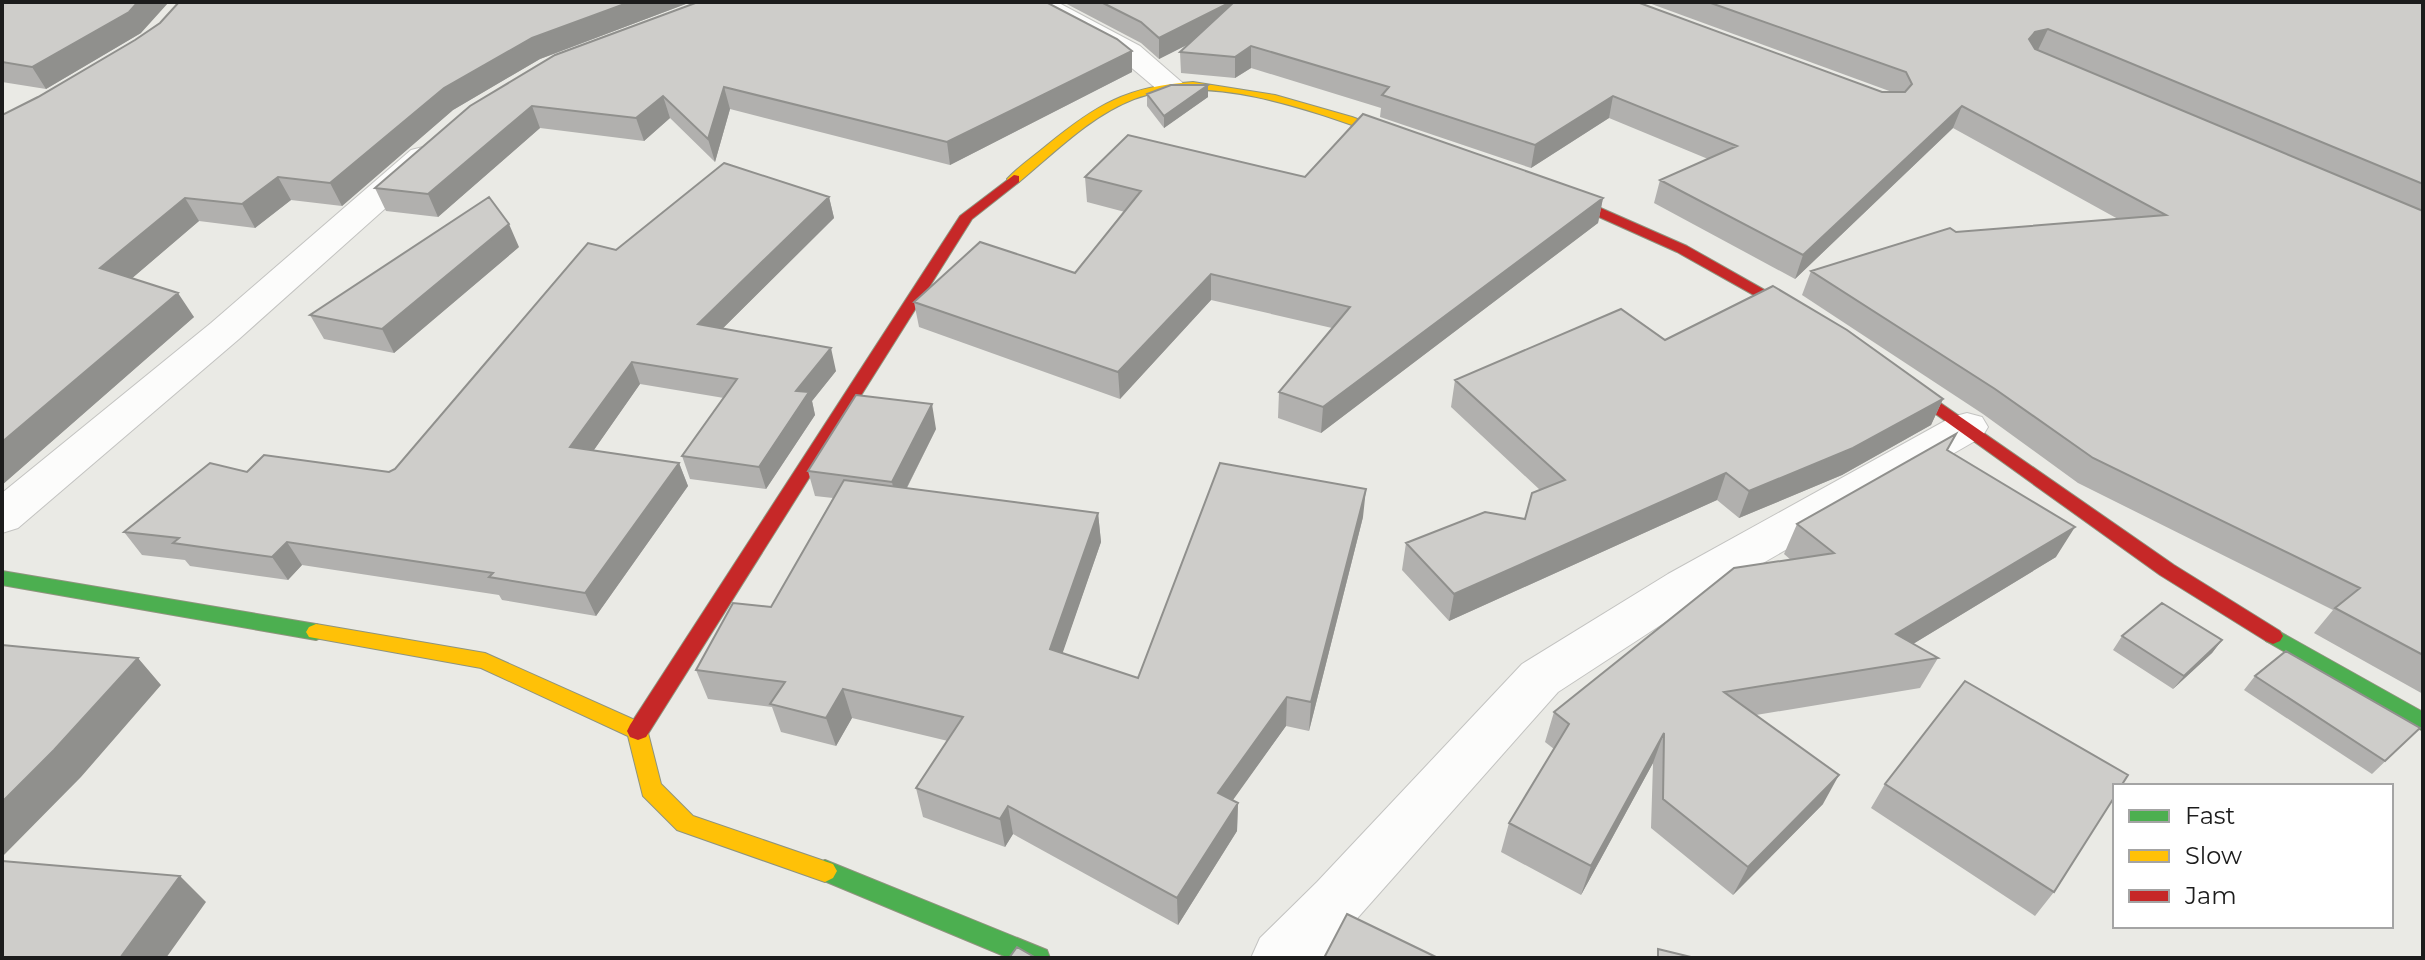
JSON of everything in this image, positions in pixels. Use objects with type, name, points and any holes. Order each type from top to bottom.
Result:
[{"type":"street","points":[[1036,2],[1130,52],[1170,85]]},
{"type":"street","points":[[1038,958],[787,856],[685,823],[651,789],[638,731],[967,216],[1089,120],[1129,96],[1170,85],[1225,89],[1330,114],[1428,146]]},
{"type":"street","points":[[2,517],[225,331],[443,139]]},
{"type":"street","points":[[1525,180],[1622,217],[1744,280],[1825,329]]},
{"type":"street","points":[[1877,364],[2167,570],[2320,665],[2423,722]]},
{"type":"street","points":[[1281,958],[1338,901],[1540,678],[1685,586],[1967,427]]},
{"type":"street","points":[[2,578],[485,661],[638,731]]},
{"type":"building","points":[[2,2],[138,2],[129,12],[32,67],[2,62]]},
{"type":"building","points":[[179,2],[630,2],[532,38],[444,88],[330,183],[278,177],[242,204],[185,198],[100,268],[178,293],[2,442],[2,115],[135,40],[160,23]]},
{"type":"building","points":[[698,2],[1046,2],[1117,39],[1132,51],[947,142],[724,87],[708,139],[663,96],[636,118],[532,106],[428,194],[375,188],[470,106],[555,55]]},
{"type":"building","points":[[1101,2],[1231,2],[1159,38],[1141,22]]},
{"type":"building","points":[[1234,2],[1637,2],[1882,92],[1905,92],[1912,84],[1906,72],[1708,2],[2423,2],[2423,184],[2048,29],[2035,32],[2029,39],[2035,49],[2423,211],[2423,655],[2335,608],[2360,588],[2093,458],[1995,389],[1811,271],[1950,228],[1956,232],[2166,215],[1962,106],[1803,255],[1660,180],[1737,146],[1613,96],[1535,145],[1382,95],[1389,87],[1251,46],[1235,57],[1180,52]]},
{"type":"building","points":[[1171,85],[1208,85],[1164,116],[1147,94]]},
{"type":"building","points":[[1363,114],[1603,198],[1323,407],[1279,392],[1350,307],[1211,274],[1118,372],[914,302],[980,242],[1075,273],[1141,191],[1085,177],[1128,135],[1305,177]]},
{"type":"building","points":[[724,163],[829,197],[698,324],[831,348],[796,391],[809,392],[759,467],[682,456],[737,379],[632,362],[570,447],[679,463],[585,593],[489,577],[493,573],[287,542],[272,557],[173,543],[179,538],[124,532],[210,463],[247,472],[264,455],[389,472],[395,469],[588,243],[616,250]]},
{"type":"building","points":[[489,197],[509,224],[382,329],[310,315]]},
{"type":"building","points":[[1773,286],[1847,330],[1943,399],[1853,448],[1749,491],[1726,473],[1454,594],[1406,543],[1485,512],[1525,519],[1532,493],[1565,480],[1455,380],[1621,309],[1665,340]]},
{"type":"building","points":[[856,395],[932,404],[892,482],[808,471]]},
{"type":"building","points":[[1956,434],[1947,450],[2075,527],[1896,634],[1938,658],[1724,692],[1839,775],[1748,867],[1663,799],[1664,733],[1591,866],[1509,823],[1569,724],[1554,712],[1734,568],[1834,553],[1797,524]]},
{"type":"building","points":[[1220,463],[1366,489],[1311,702],[1287,697],[1218,793],[1238,803],[1177,898],[1008,806],[1000,819],[916,788],[963,717],[843,689],[826,718],[770,704],[785,682],[696,670],[733,603],[771,607],[844,480],[1098,513],[1050,649],[1138,678]]},
{"type":"building","points":[[2162,603],[2222,640],[2184,676],[2122,636]]},
{"type":"building","points":[[2,645],[138,658],[2,802]]},
{"type":"building","points":[[2286,651],[2420,728],[2385,761],[2255,676]]},
{"type":"building","points":[[1965,681],[2128,775],[2122,784],[2113,784],[2113,799],[2054,892],[1885,784]]},
{"type":"building","points":[[2,861],[180,876],[120,958],[2,958]]},
{"type":"building","points":[[1347,914],[1438,958],[1324,958]]},
{"type":"building","points":[[1017,947],[1036,958],[1009,958]]},
{"type":"building","points":[[1658,949],[1695,958],[1658,958]]},
{"type":"traffic: fast","points":[[2,578],[316,632]]},
{"type":"traffic: fast","points":[[2273,636],[2423,722]]},
{"type":"traffic: fast","points":[[825,871],[1038,958]]},
{"type":"traffic: slow","points":[[1014,179],[1098,114],[1128,97],[1158,88],[1193,86],[1270,97],[1413,142]]},
{"type":"traffic: slow","points":[[316,632],[485,661],[638,731],[651,789],[685,823],[825,871]]},
{"type":"traffic: jam","points":[[638,731],[967,216],[1014,179]]},
{"type":"traffic: jam","points":[[1546,188],[1682,249],[1813,322]]},
{"type":"traffic: jam","points":[[1890,373],[2167,570],[2273,636]]}]
